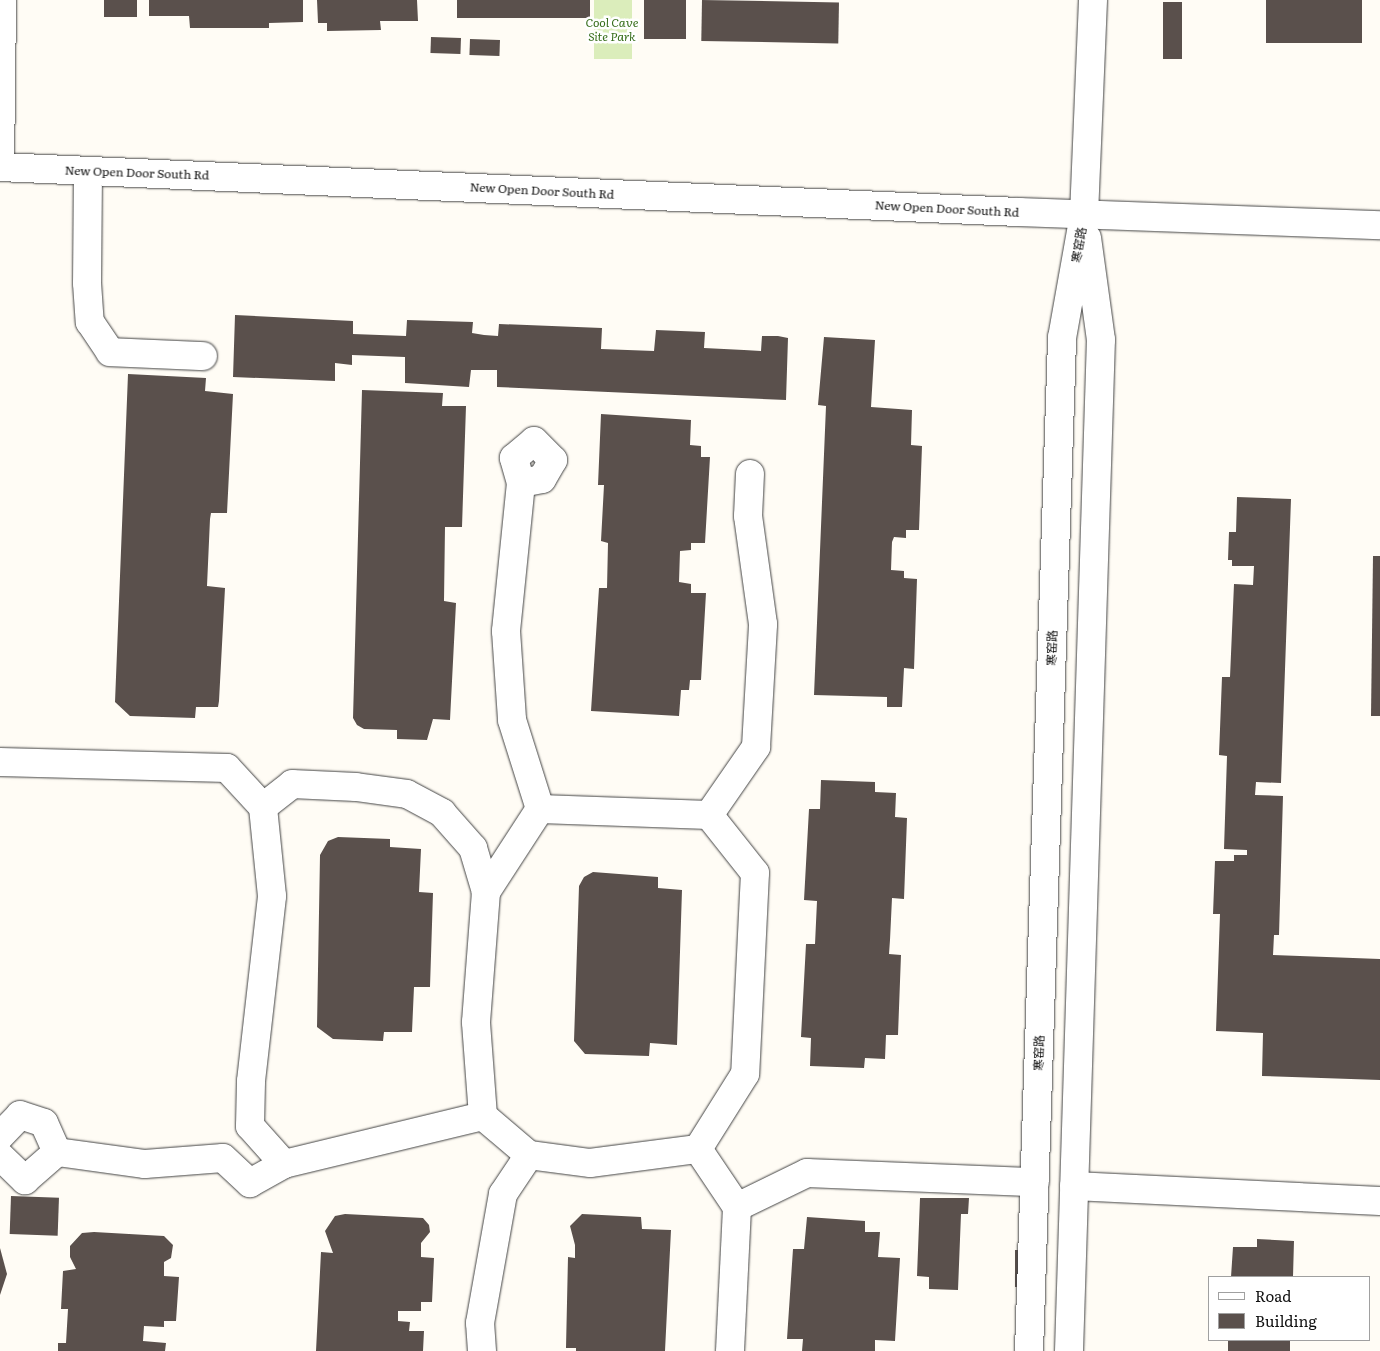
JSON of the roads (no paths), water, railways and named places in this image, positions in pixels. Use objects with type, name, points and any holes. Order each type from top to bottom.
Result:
[{"type":"street","points":[[0,167],[2,0]]},
{"type":"street","points":[[1084,215],[1093,0]]},
{"type":"street","name":"New Open Door South Rd","points":[[0,167],[1084,215],[1380,225]]},
{"type":"street","points":[[88,171],[87,284],[90,322],[110,352],[203,356]]},
{"type":"street","name":"寒窑路","points":[[1029,1351],[1062,338],[1084,215]]},
{"type":"street","name":"寒窑路","points":[[1069,1351],[1102,340],[1084,215]]},
{"type":"street","points":[[709,815],[756,746],[763,624],[748,516],[750,474]]},
{"type":"street","points":[[521,484],[506,631],[512,720],[540,809]]},
{"type":"street","points":[[0,762],[227,768],[262,807],[272,896],[251,1081],[250,1126],[223,1158],[145,1164],[57,1152],[25,1180],[0,1156]]},
{"type":"street","points":[[262,807],[292,784],[356,786],[407,794],[442,813],[473,848],[486,892],[476,1022],[483,1116],[529,1154],[590,1163],[698,1148],[745,1074],[755,873],[709,815],[540,809]]},
{"type":"street","points":[[486,892],[540,809]]},
{"type":"street","points":[[0,1136],[20,1116],[44,1123],[57,1152]]},
{"type":"street","points":[[223,1158],[250,1184],[284,1164],[483,1116]]},
{"type":"street","points":[[250,1126],[284,1164]]},
{"type":"street","points":[[698,1148],[737,1207],[730,1351]]},
{"type":"street","points":[[482,1351],[480,1323],[503,1194],[529,1154]]},
{"type":"street","points":[[737,1207],[807,1173],[1035,1182]]},
{"type":"street","points":[[1074,1186],[1380,1201]]},
{"type":"park label","name":"Cool Cave Site Park","points":[[612,30]]}]
